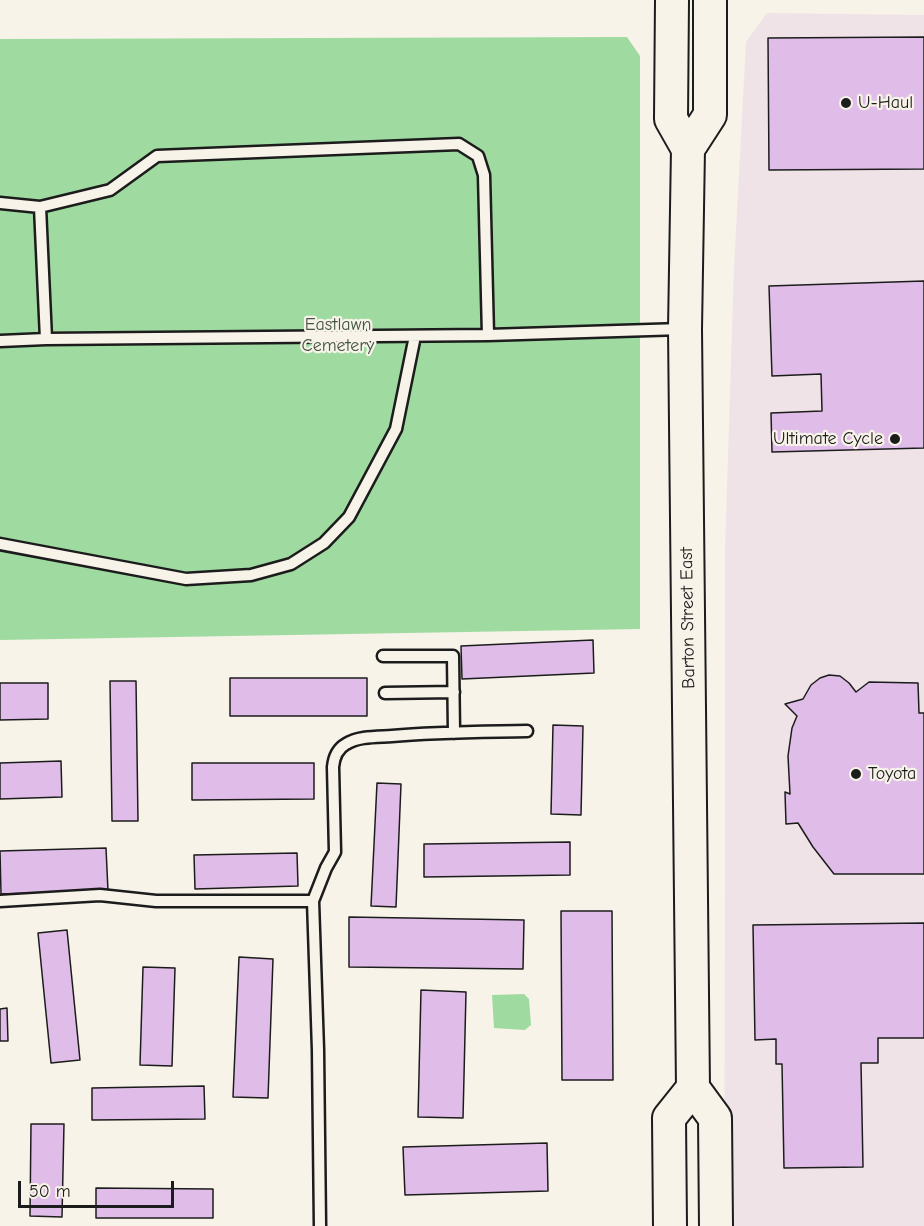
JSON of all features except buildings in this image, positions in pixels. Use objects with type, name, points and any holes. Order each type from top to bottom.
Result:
[{"type":"main road","points":[[672,0],[671,119],[688,149],[710,115],[710,0]]},
{"type":"main road","name":"Barton Street East","points":[[688,149],[685,329],[693,1088]]},
{"type":"main road","points":[[670,1226],[669,1118],[693,1088],[715,1118],[716,1226]]},
{"type":"lane","points":[[0,203],[40,207],[110,190],[157,156],[459,144],[478,156],[484,175],[488,335]]},
{"type":"lane","points":[[40,207],[46,339]]},
{"type":"lane","points":[[0,341],[488,335],[685,329]]},
{"type":"lane","points":[[0,544],[186,579],[251,575],[291,564],[324,543],[343,524],[365,488],[396,429],[415,336]]},
{"type":"lane","points":[[383,656],[453,656],[454,733]]},
{"type":"lane","points":[[385,693],[454,692]]},
{"type":"lane","points":[[320,1226],[313,901],[335,852],[333,767],[336,753],[353,741],[366,738],[418,733],[527,731]]},
{"type":"lane","points":[[0,901],[100,895],[156,901],[313,901]]},
{"type":"shaded area","points":[[767,13],[924,15],[924,1226],[724,1226],[725,550],[734,267],[746,42]]},
{"type":"green space","name":"Eastlawn Cemetery","points":[[627,37],[640,56],[640,629],[0,640],[0,39]]},
{"type":"green space","points":[[524,994],[529,999],[531,1025],[525,1030],[494,1028],[492,995]]},
{"type":"place","name":"U-Haul","points":[[846,103]]},
{"type":"place","name":"Ultimate Cycle","points":[[895,439]]},
{"type":"place","name":"Toyota","points":[[856,774]]}]
